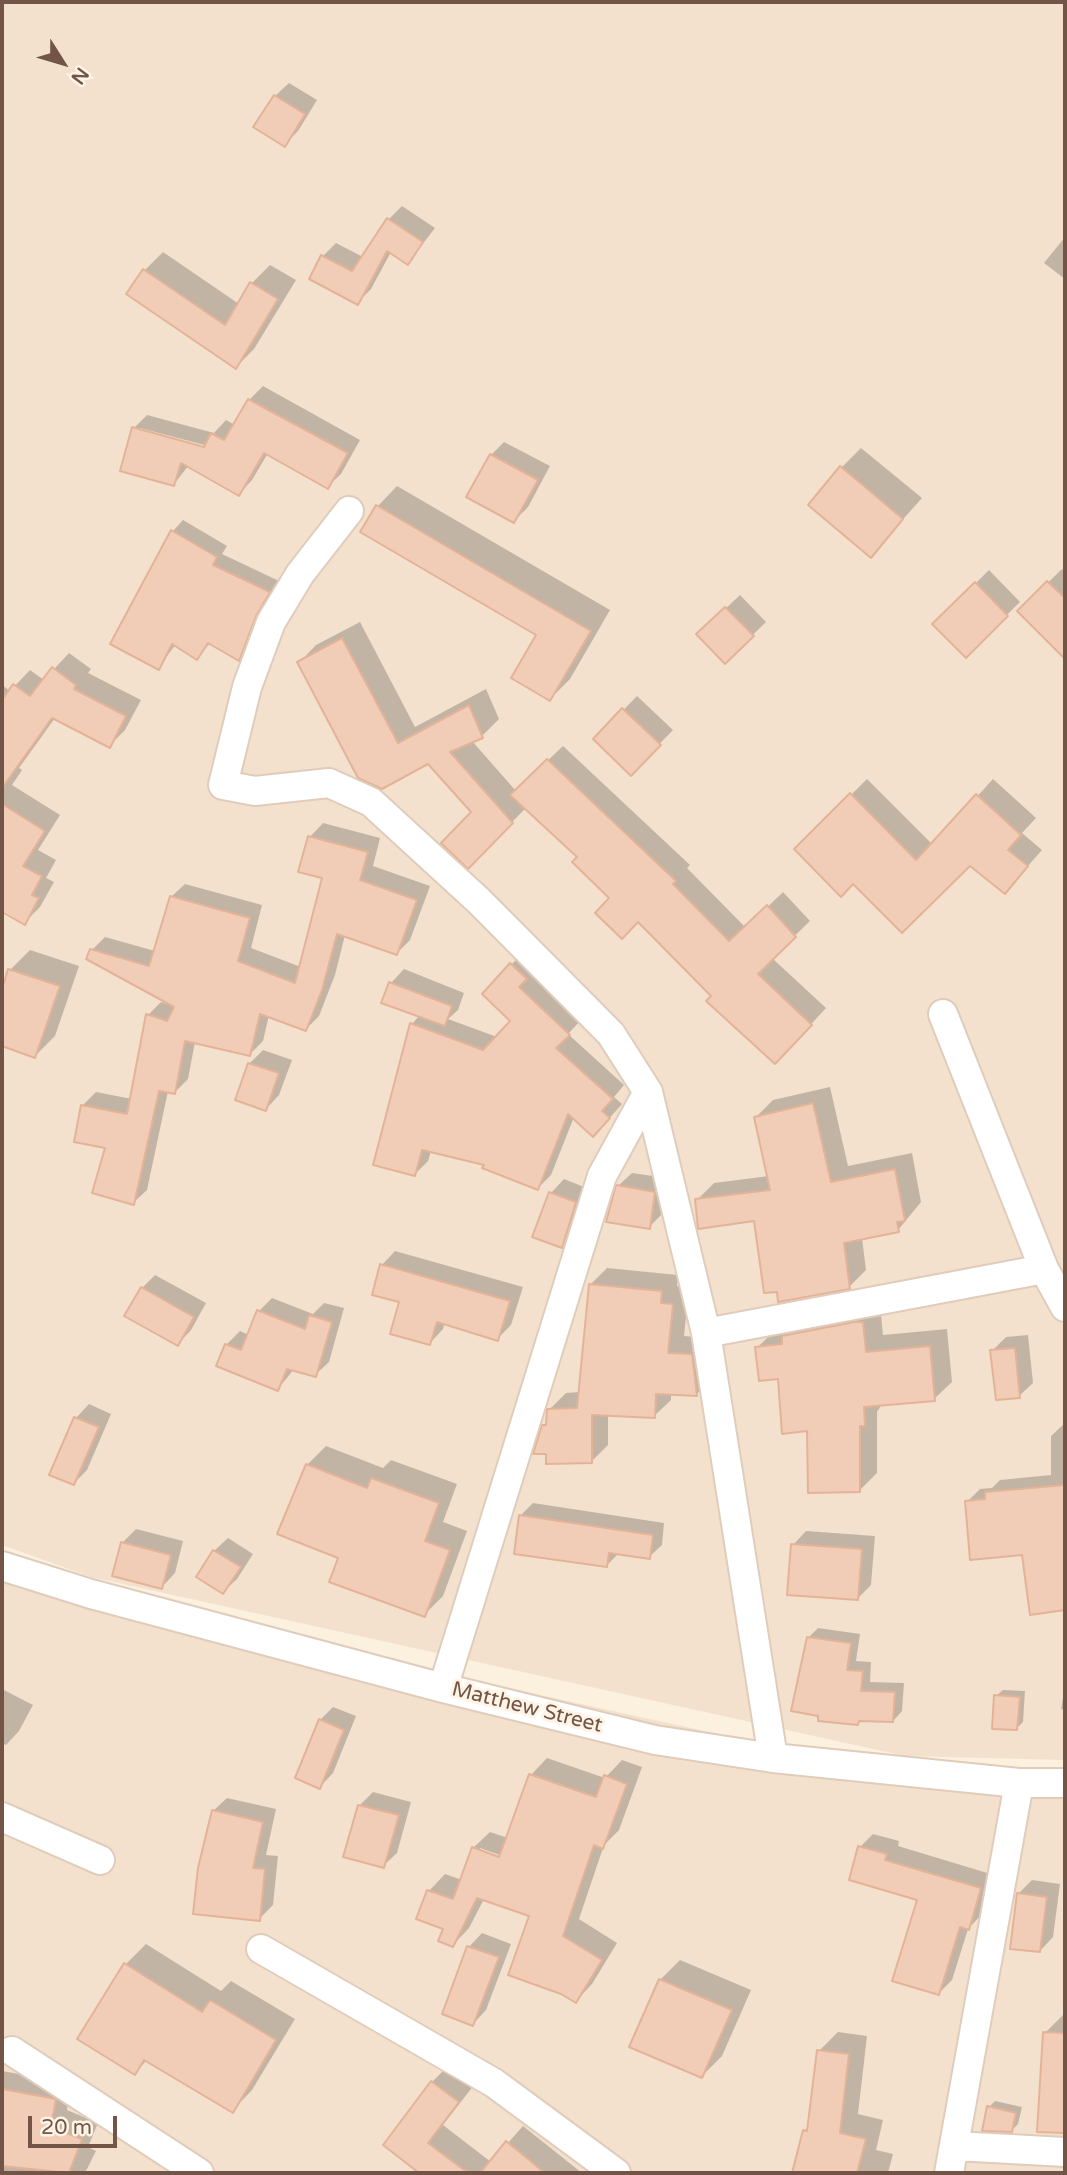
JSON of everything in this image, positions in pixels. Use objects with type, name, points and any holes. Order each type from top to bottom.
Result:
[{"type":"street","points":[[349,511],[300,574],[271,622],[247,687],[223,785],[255,791],[329,783],[371,802],[480,901],[611,1034],[648,1092],[706,1333],[773,1758]]},
{"type":"street","points":[[943,1014],[1044,1269],[1065,1307]]},
{"type":"street","points":[[443,1688],[602,1176],[648,1092]]},
{"type":"street","points":[[706,1333],[1044,1269]]},
{"type":"street","name":"Matthew Street","points":[[2,1566],[91,1594],[443,1688],[655,1740],[773,1758],[1019,1783],[1065,1783]]},
{"type":"street","points":[[949,2173],[1019,1783]]},
{"type":"street","points":[[2,1817],[100,1860]]},
{"type":"street","points":[[261,1949],[494,2082],[617,2173]]},
{"type":"street","points":[[12,2051],[199,2173]]},
{"type":"street","points":[[955,2146],[1065,2152]]},
{"type":"shaded area","points":[[2,2],[1065,2],[1065,1760],[905,1756],[91,1577],[2,1545]]},
{"type":"shaded area","points":[[2,1578],[884,1770],[1065,1779],[1065,2173],[2,2173]]},
{"type":"building","points":[[274,95],[305,114],[285,147],[253,127]]},
{"type":"building","points":[[387,218],[423,242],[408,265],[387,251],[358,305],[309,279],[321,255],[352,271]]},
{"type":"building","points":[[143,269],[225,325],[250,282],[278,299],[236,369],[126,294]]},
{"type":"building","points":[[248,399],[348,453],[328,489],[264,453],[239,496],[181,463],[174,486],[120,471],[132,427],[204,447],[211,433],[224,440]]},
{"type":"building","points":[[490,454],[538,480],[514,523],[466,497]]},
{"type":"building","points":[[840,466],[903,519],[871,558],[808,505]]},
{"type":"building","points":[[376,505],[591,631],[550,701],[511,678],[536,635],[360,532]]},
{"type":"building","points":[[171,530],[217,557],[213,565],[270,592],[256,616],[239,661],[208,643],[197,660],[172,644],[159,670],[110,644]]},
{"type":"building","points":[[1047,581],[1065,598],[1065,659],[1017,611]]},
{"type":"building","points":[[975,582],[1008,616],[966,658],[932,624]]},
{"type":"building","points":[[725,607],[754,636],[725,664],[696,634]]},
{"type":"building","points":[[342,638],[398,743],[469,705],[483,738],[450,752],[513,823],[468,869],[441,843],[471,812],[428,764],[382,789],[358,778],[297,662]]},
{"type":"building","points":[[52,667],[76,685],[74,689],[126,716],[110,748],[52,718],[2,788],[2,700],[13,684],[30,696]]},
{"type":"building","points":[[622,708],[661,745],[631,776],[593,739]]},
{"type":"building","points":[[547,759],[676,881],[673,884],[729,941],[767,905],[796,937],[758,974],[812,1025],[775,1064],[706,1001],[711,996],[638,922],[622,939],[595,913],[609,898],[572,862],[577,857],[510,795]]},
{"type":"building","points":[[850,793],[916,860],[976,794],[1021,835],[1008,850],[1028,866],[1005,894],[970,866],[902,933],[853,884],[841,897],[794,849]]},
{"type":"building","points":[[2,804],[45,831],[23,866],[42,876],[32,895],[39,898],[25,925],[2,912]]},
{"type":"building","points":[[308,836],[368,852],[360,880],[417,900],[397,955],[337,934],[322,990],[306,1031],[260,1014],[250,1056],[185,1041],[175,1094],[159,1091],[134,1205],[92,1193],[105,1148],[74,1142],[81,1105],[127,1114],[146,1014],[167,1021],[174,1007],[86,959],[90,949],[149,966],[170,896],[250,918],[238,961],[295,983],[322,878],[298,872]]},
{"type":"building","points":[[510,963],[527,979],[519,987],[570,1035],[556,1048],[613,1099],[602,1111],[610,1118],[593,1137],[568,1114],[538,1190],[482,1168],[484,1165],[422,1150],[415,1176],[373,1165],[410,1023],[483,1050],[510,1021],[482,994]]},
{"type":"building","points":[[8,969],[60,986],[35,1058],[2,1046],[2,989]]},
{"type":"building","points":[[389,982],[452,1006],[445,1026],[381,1003]]},
{"type":"building","points":[[248,1063],[279,1073],[266,1111],[235,1100]]},
{"type":"building","points":[[813,1103],[831,1182],[895,1169],[905,1221],[897,1222],[899,1232],[844,1243],[850,1289],[778,1302],[777,1292],[764,1293],[754,1221],[698,1229],[695,1199],[770,1190],[754,1117]]},
{"type":"building","points":[[616,1185],[655,1192],[650,1229],[606,1222]]},
{"type":"building","points":[[549,1192],[576,1202],[562,1248],[532,1237]]},
{"type":"building","points":[[380,1264],[510,1301],[498,1341],[437,1322],[430,1345],[390,1334],[399,1302],[372,1295]]},
{"type":"building","points":[[589,1284],[662,1291],[661,1303],[673,1304],[668,1353],[692,1354],[697,1396],[656,1394],[655,1418],[592,1415],[592,1463],[546,1464],[546,1454],[533,1454],[542,1425],[546,1425],[547,1409],[577,1408]]},
{"type":"building","points":[[141,1287],[194,1317],[178,1346],[124,1316]]},
{"type":"building","points":[[257,1310],[305,1329],[309,1315],[332,1322],[316,1377],[287,1369],[278,1391],[216,1366],[225,1344],[241,1350]]},
{"type":"building","points":[[863,1322],[866,1352],[930,1346],[935,1401],[864,1407],[865,1426],[860,1426],[860,1492],[808,1493],[807,1431],[782,1434],[778,1379],[759,1381],[755,1347],[782,1344],[782,1336]]},
{"type":"building","points":[[1015,1348],[1020,1398],[996,1400],[990,1350]]},
{"type":"building","points":[[74,1417],[99,1427],[74,1485],[49,1475]]},
{"type":"building","points":[[306,1464],[367,1488],[371,1478],[439,1503],[425,1541],[450,1550],[425,1617],[329,1582],[338,1558],[277,1534]]},
{"type":"building","points":[[1065,1485],[1065,1610],[1030,1615],[1022,1555],[970,1560],[965,1501],[985,1499],[985,1492]]},
{"type":"building","points":[[519,1515],[653,1535],[650,1559],[609,1553],[607,1567],[514,1554]]},
{"type":"building","points":[[121,1542],[171,1555],[162,1589],[112,1576]]},
{"type":"building","points":[[791,1544],[862,1549],[858,1600],[787,1595]]},
{"type":"building","points":[[213,1550],[241,1567],[223,1594],[196,1577]]},
{"type":"building","points":[[807,1637],[851,1643],[847,1670],[863,1671],[861,1691],[895,1692],[893,1722],[859,1721],[858,1725],[818,1721],[818,1716],[791,1711]]},
{"type":"building","points":[[994,1695],[1020,1697],[1017,1730],[992,1729]]},
{"type":"building","points":[[319,1719],[344,1730],[320,1789],[295,1778]]},
{"type":"building","points":[[529,1774],[596,1797],[604,1775],[627,1784],[603,1849],[594,1845],[563,1936],[602,1960],[576,2003],[561,1994],[508,1975],[529,1916],[477,1898],[453,1947],[438,1941],[443,1929],[416,1919],[427,1890],[453,1899],[472,1847],[499,1857]]},
{"type":"building","points":[[358,1805],[399,1815],[384,1868],[343,1857]]},
{"type":"building","points":[[212,1810],[263,1822],[253,1868],[265,1869],[260,1921],[193,1914],[198,1868]]},
{"type":"building","points":[[858,1846],[887,1854],[885,1860],[981,1888],[969,1930],[960,1927],[939,1995],[892,1981],[917,1900],[849,1880]]},
{"type":"building","points":[[1017,1893],[1047,1897],[1040,1952],[1010,1949]]},
{"type":"building","points":[[467,1946],[499,1957],[473,2026],[442,2014]]},
{"type":"building","points":[[124,1963],[202,2012],[210,2000],[276,2040],[233,2113],[144,2060],[135,2075],[77,2039]]},
{"type":"building","points":[[659,1979],[732,2010],[702,2078],[629,2047]]},
{"type":"building","points":[[1043,2032],[1065,2033],[1065,2133],[1037,2132]]},
{"type":"building","points":[[817,2050],[849,2054],[840,2133],[866,2139],[857,2173],[792,2173],[803,2130],[807,2131]]},
{"type":"building","points":[[431,2081],[459,2102],[428,2143],[468,2173],[419,2173],[383,2145]]},
{"type":"building","points":[[2,2089],[56,2099],[51,2127],[82,2139],[69,2173],[2,2166]]},
{"type":"building","points":[[987,2106],[1016,2113],[1012,2132],[982,2131]]},
{"type":"building","points":[[506,2141],[545,2173],[480,2173]]}]
